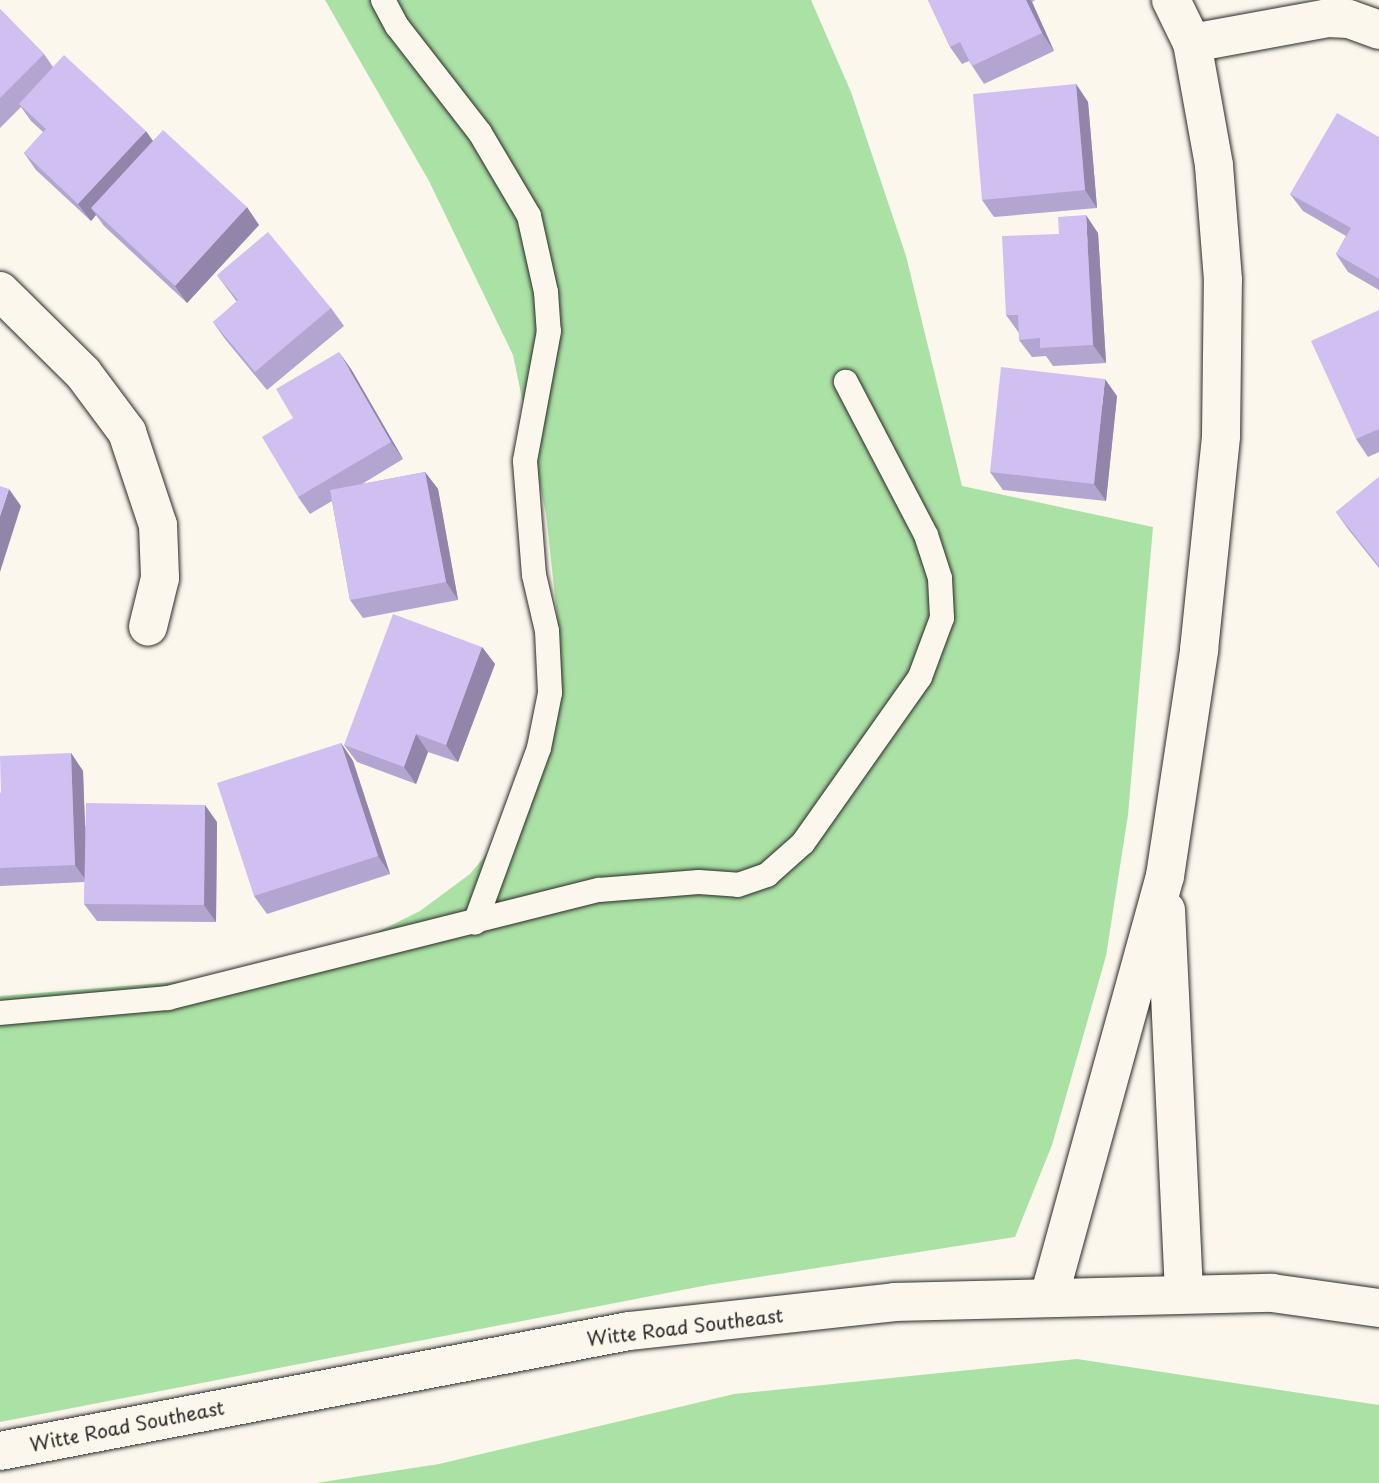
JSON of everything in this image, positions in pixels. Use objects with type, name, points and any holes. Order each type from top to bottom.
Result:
[{"type":"street","points":[[1049,1297],[1165,876],[1199,650],[1221,436],[1223,280],[1214,164],[1192,43],[1171,0]]},
{"type":"street","points":[[1192,43],[1328,18],[1349,19],[1379,30]]},
{"type":"street","points":[[0,291],[83,373],[127,432],[158,525],[160,578],[148,627]]},
{"type":"street","points":[[1165,876],[1184,1294]]},
{"type":"street","name":"Witte Road Southeast","points":[[0,1451],[629,1331],[894,1302],[1272,1293],[1379,1308]]},
{"type":"lane","points":[[383,0],[397,26],[480,132],[529,216],[546,292],[549,331],[525,461],[534,575],[547,631],[550,693],[539,748],[475,923]]},
{"type":"lane","points":[[0,1013],[168,998],[599,890],[699,882],[738,885],[767,874],[803,843],[920,677],[942,618],[940,578],[926,534],[846,382]]},
{"type":"green space","points":[[325,0],[811,0],[851,92],[906,256],[962,486],[1153,527],[1128,815],[1106,956],[1052,1145],[1015,1237],[708,1285],[0,1422],[0,996],[275,974],[339,951],[420,911],[470,874],[512,824],[556,723],[560,642],[546,514],[513,355],[429,181]]},
{"type":"green space","points":[[1077,1359],[1379,1405],[1379,1483],[316,1483],[439,1464],[734,1394]]},
{"type":"building","points":[[928,0],[1026,0],[1042,33],[972,66],[960,42],[950,47]]},
{"type":"building","points":[[0,9],[44,54],[0,98]]},
{"type":"building","points":[[64,55],[146,131],[78,204],[24,153],[46,129],[19,104]]},
{"type":"building","points":[[1076,84],[1085,190],[982,200],[973,94]]},
{"type":"building","points":[[1337,113],[1379,137],[1379,279],[1336,254],[1351,228],[1290,194]]},
{"type":"building","points":[[163,130],[247,207],[175,286],[91,208]]},
{"type":"building","points":[[1086,215],[1093,345],[1040,348],[1040,338],[1019,340],[1018,315],[1006,315],[1002,236],[1059,234],[1058,217]]},
{"type":"building","points":[[268,232],[331,308],[255,372],[213,322],[238,300],[217,275]]},
{"type":"building","points":[[1379,310],[1379,429],[1356,439],[1311,341]]},
{"type":"building","points":[[339,352],[391,442],[298,497],[262,437],[293,418],[276,389]]},
{"type":"building","points":[[1001,367],[1105,379],[1094,484],[990,472]]},
{"type":"building","points":[[425,472],[446,582],[350,600],[330,490]]},
{"type":"building","points":[[1379,477],[1379,566],[1336,512]]},
{"type":"building","points":[[0,486],[9,489],[0,516]]},
{"type":"building","points":[[393,614],[482,647],[446,745],[416,734],[404,767],[344,745]]},
{"type":"building","points":[[341,743],[378,856],[254,896],[217,783]]},
{"type":"building","points":[[71,753],[75,865],[0,868],[0,756]]},
{"type":"building","points":[[86,803],[205,805],[204,905],[84,904]]}]
